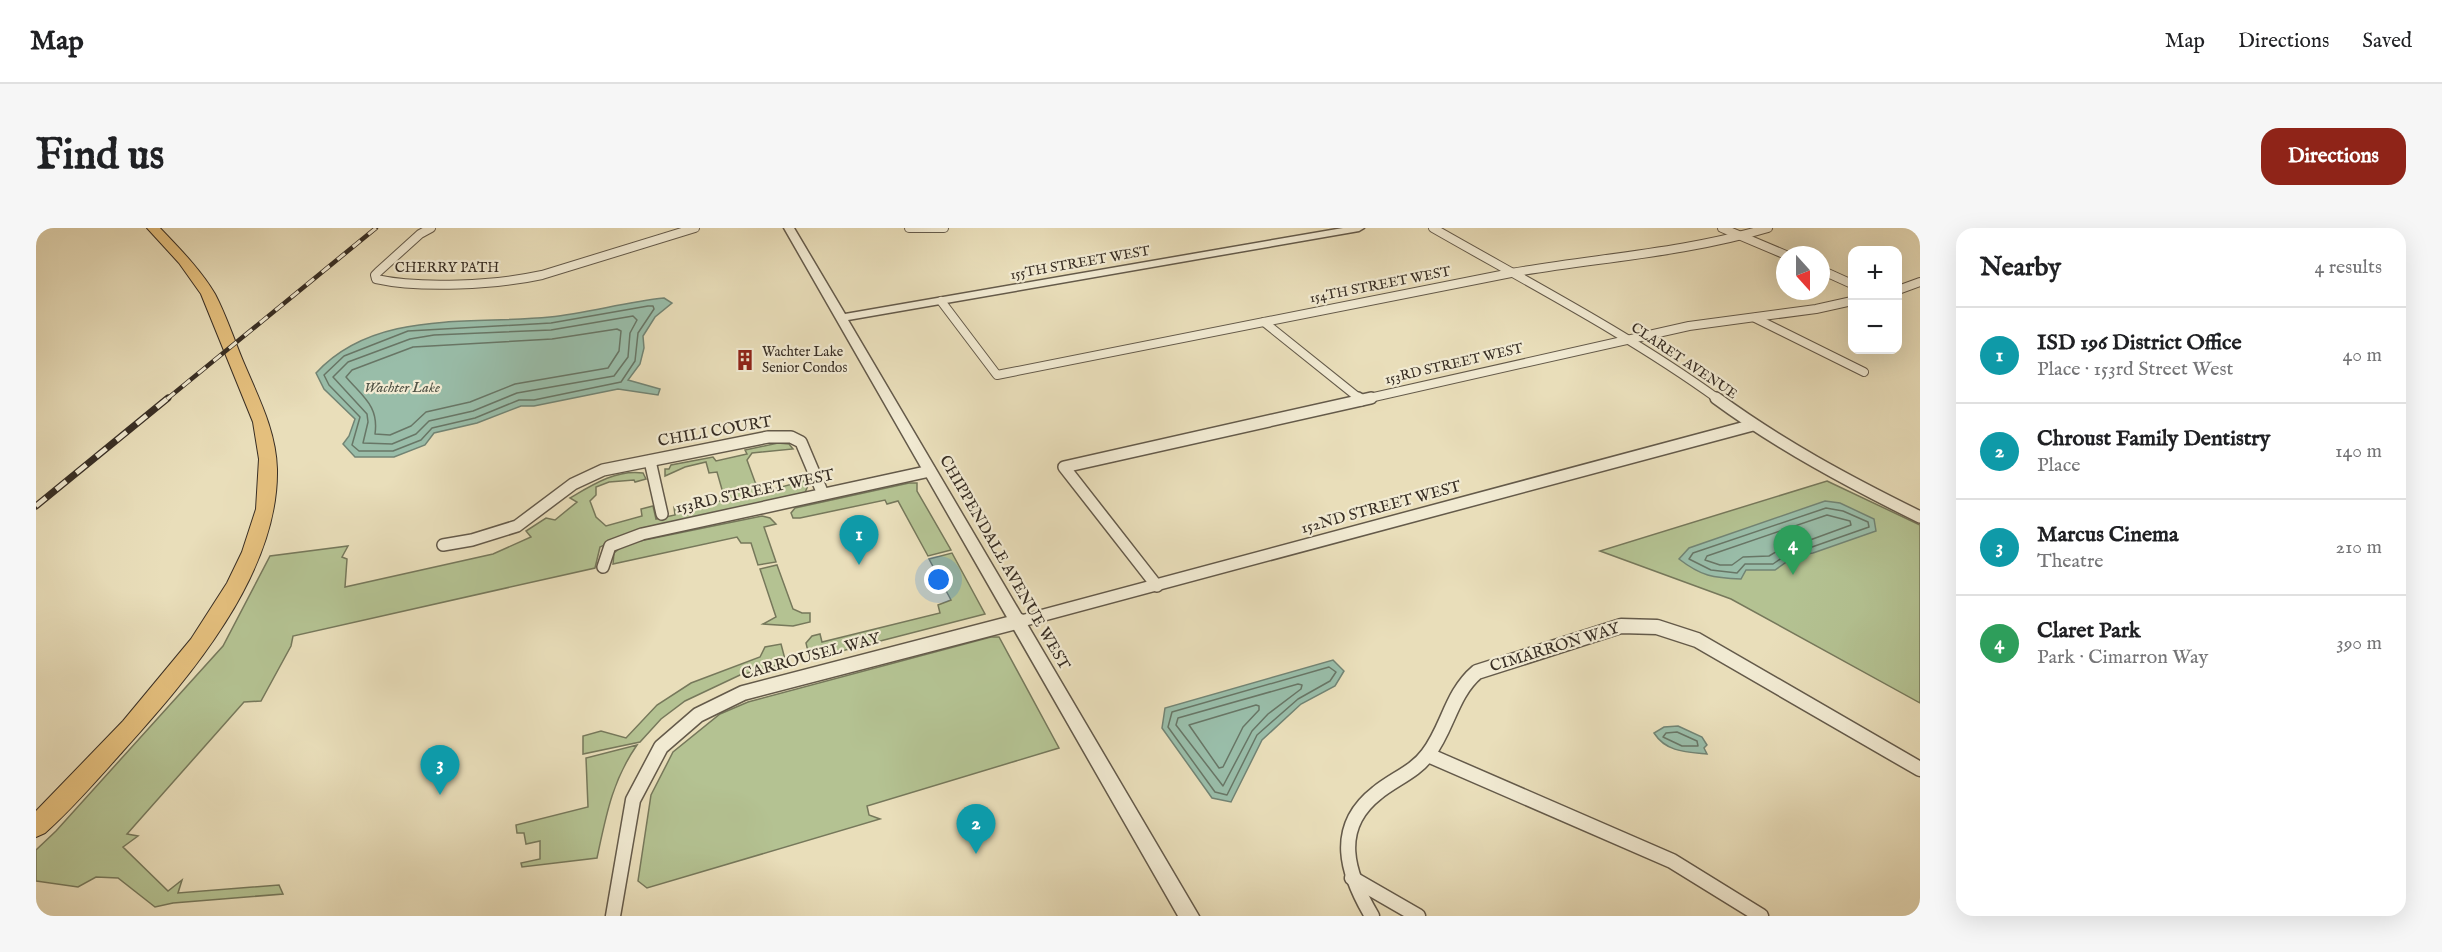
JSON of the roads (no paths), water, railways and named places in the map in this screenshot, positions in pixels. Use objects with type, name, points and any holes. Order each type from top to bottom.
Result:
[{"type":"main road","points":[[36,826],[71,793],[156,700],[220,612],[251,550],[266,501],[267,441],[231,346],[204,288],[183,260],[153,228]]},
{"type":"street","name":"CHERRY PATH","points":[[431,228],[420,234],[378,272],[376,279],[389,282],[468,284],[518,280],[554,272],[695,228]]},
{"type":"street","name":"CHIPPENDALE AVENUE WEST","points":[[789,228],[1189,916]]},
{"type":"street","points":[[909,228],[944,228]]},
{"type":"street","name":"155TH STREET WEST","points":[[841,318],[1359,228]]},
{"type":"street","name":"CLARET AVENUE","points":[[1432,228],[1629,339],[1674,367],[1753,425],[1856,486],[1920,517]]},
{"type":"street","points":[[1722,228],[1776,251]]},
{"type":"street","name":"154TH STREET WEST","points":[[941,301],[997,375],[1511,273],[1578,261],[1679,249],[1743,236],[1768,228]]},
{"type":"street","points":[[1830,274],[1848,282]]},
{"type":"street","points":[[1902,289],[1920,282]]},
{"type":"street","name":"153RD STREET WEST","points":[[1157,586],[1064,467],[1689,326],[1754,318],[1848,302]]},
{"type":"street","points":[[1754,318],[1864,372]]},
{"type":"street","points":[[1264,322],[1361,400]]},
{"type":"street","name":"152ND STREET WEST","points":[[1017,621],[1157,586],[1753,425]]},
{"type":"street","name":"CHILI COURT","points":[[443,544],[472,540],[509,529],[539,512],[573,484],[594,474],[650,460],[768,437],[791,437],[801,442],[823,494]]},
{"type":"street","name":"CHILI COURT","points":[[650,460],[662,514]]},
{"type":"street","name":"153RD STREET WEST","points":[[603,567],[610,546],[642,534],[930,471]]},
{"type":"street","name":"CARROUSEL WAY","points":[[613,916],[633,800],[661,747],[698,715],[743,693],[1017,621]]},
{"type":"street","name":"CIMARRON WAY","points":[[1428,755],[1460,689],[1477,672],[1611,628],[1644,625],[1670,630],[1697,640],[1920,769]]},
{"type":"street","points":[[1372,916],[1359,896],[1347,860],[1350,828],[1356,814],[1371,798],[1413,769],[1428,755],[1672,861],[1761,916]]},
{"type":"street","points":[[1352,878],[1418,916]]},
{"type":"water","name":"Wachter Lake","points":[[664,298],[672,303],[655,317],[643,336],[644,348],[640,364],[628,380],[660,389],[658,395],[618,389],[534,406],[521,406],[477,423],[434,433],[425,445],[394,457],[355,457],[343,444],[349,436],[355,419],[324,389],[316,373],[340,353],[366,338],[395,329],[457,321],[550,317]]},
{"type":"water","points":[[1825,501],[1840,503],[1874,519],[1876,531],[1813,553],[1795,556],[1775,570],[1746,570],[1741,579],[1708,575],[1679,559],[1689,548]]},
{"type":"water","points":[[1333,660],[1344,671],[1335,686],[1301,704],[1262,740],[1231,802],[1212,798],[1162,728],[1165,708]]},
{"type":"water","points":[[1678,726],[1702,737],[1707,745],[1704,748],[1707,754],[1671,747],[1664,744],[1654,733],[1664,727]]},
{"type":"railway","points":[[167,399],[376,228]]},
{"type":"railway","points":[[36,506],[168,398]]},
{"type":"place","name":"Wachter Lake Senior Condos","points":[[745,360]]},
{"type":"place","name":"ISD 196 District Office","points":[[859,565]]},
{"type":"place","name":"Claret Park","points":[[1793,575]]},
{"type":"place","name":"Marcus Cinema","points":[[440,795]]},
{"type":"place","name":"Chroust Family Dentistry","points":[[976,854]]}]
